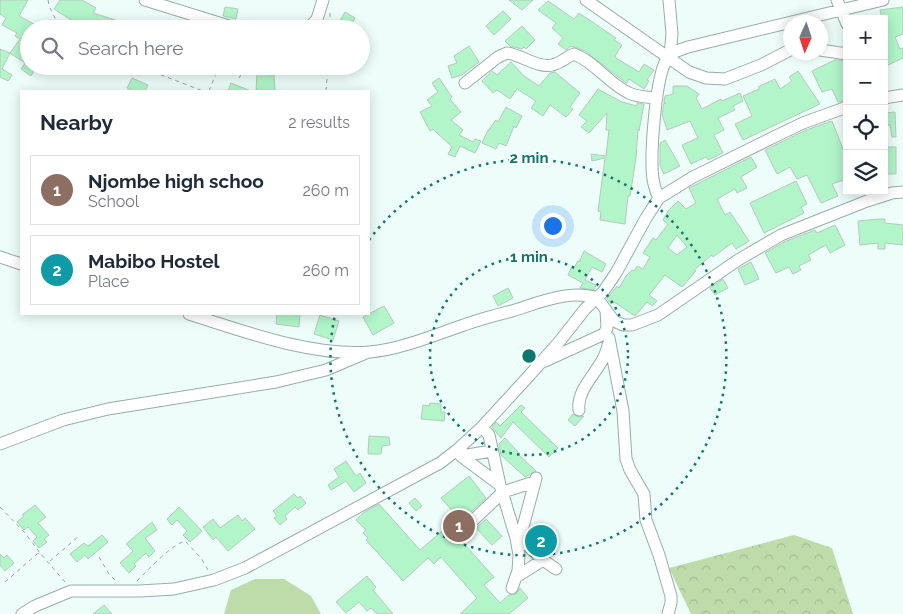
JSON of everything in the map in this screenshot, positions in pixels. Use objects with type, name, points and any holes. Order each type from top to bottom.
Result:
[{"type":"street","points":[[145,0],[212,20]]},
{"type":"street","points":[[586,0],[669,56],[689,72],[706,78],[721,79],[761,65],[783,54]]},
{"type":"street","points":[[659,198],[653,169],[657,98],[669,56],[672,34],[669,0]]},
{"type":"street","points":[[669,56],[688,47],[839,5],[883,0]]},
{"type":"street","points":[[316,20],[326,4]]},
{"type":"street","points":[[828,51],[843,53]]},
{"type":"street","points":[[465,83],[498,57],[507,53],[539,64],[549,65],[555,64],[574,54],[592,65],[628,93],[657,98]]},
{"type":"street","points":[[888,97],[903,94]]},
{"type":"street","points":[[22,614],[35,606],[71,591],[174,589],[231,574],[459,453],[541,363],[585,308],[597,298],[612,279],[659,198],[693,177],[780,134],[809,120],[843,108]]},
{"type":"street","points":[[206,316],[305,347],[345,352],[368,352],[392,348],[551,299],[582,296],[597,298],[614,321],[623,325],[632,325],[664,311],[738,260],[781,234],[883,195],[903,192]]},
{"type":"street","points":[[0,257],[20,264]]},
{"type":"street","points":[[606,310],[608,333],[623,411],[626,459],[644,494],[648,526],[660,555],[670,596],[671,603],[668,614]]},
{"type":"street","points":[[541,363],[608,333]]},
{"type":"street","points":[[579,410],[580,397],[605,356],[608,333]]},
{"type":"street","points":[[0,444],[63,420],[99,411],[276,382],[326,370],[368,352]]},
{"type":"street","points":[[482,427],[489,435],[502,489],[518,538],[519,555],[514,582],[543,560]]},
{"type":"street","points":[[459,453],[492,451]]},
{"type":"street","points":[[459,453],[502,489]]},
{"type":"street","points":[[467,526],[502,489],[535,480],[518,538]]},
{"type":"street","points":[[518,538],[556,569]]},
{"type":"path","points":[[48,0],[52,14],[57,20]]},
{"type":"path","points":[[326,4],[329,20]]},
{"type":"path","points":[[161,75],[200,90]]},
{"type":"path","points":[[210,90],[215,75]]},
{"type":"path","points":[[326,90],[327,75]]},
{"type":"path","points":[[0,507],[25,532],[71,591]]},
{"type":"path","points":[[49,562],[78,537]]},
{"type":"path","points":[[126,591],[171,549],[180,542],[185,541],[201,558],[214,580]]},
{"type":"path","points":[[5,582],[40,553]]},
{"type":"path","points":[[98,557],[109,574],[117,582]]},
{"type":"green space","points":[[794,535],[832,548],[853,614],[691,614],[669,568]]},
{"type":"green space","points":[[255,579],[284,579],[311,596],[321,614],[224,614],[231,590]]},
{"type":"building","points":[[0,0],[28,0],[19,16],[26,20],[20,20],[20,39],[15,36],[17,33],[2,25],[6,18],[0,14]]},
{"type":"building","points":[[60,0],[82,0],[96,8],[93,13],[116,20],[71,20],[54,9]]},
{"type":"building","points":[[509,0],[533,0],[522,10]]},
{"type":"building","points":[[548,1],[574,19],[579,13],[616,38],[614,40],[622,45],[615,56],[616,58],[639,72],[644,64],[654,70],[647,80],[649,81],[644,89],[629,79],[626,83],[585,51],[571,46],[566,50],[558,44],[563,38],[552,28],[556,23],[538,10]]},
{"type":"building","points":[[225,7],[238,9],[236,19],[223,16]]},
{"type":"building","points":[[903,7],[903,34],[895,37],[900,49],[903,48],[903,58],[888,65],[888,15],[881,15],[880,10]]},
{"type":"building","points":[[503,11],[511,19],[494,35],[486,26]]},
{"type":"building","points":[[345,12],[355,18],[354,20],[340,20]]},
{"type":"building","points":[[522,26],[535,40],[526,49],[524,47],[522,49],[510,46],[505,41]]},
{"type":"building","points":[[20,39],[20,60],[10,53]]},
{"type":"building","points":[[469,46],[479,62],[462,75],[452,78],[448,66],[457,63],[454,56]]},
{"type":"building","points":[[0,49],[10,53],[2,69],[12,75],[8,81],[0,77]]},
{"type":"building","points":[[835,60],[843,61],[843,101],[838,102],[832,89],[822,92],[812,71]]},
{"type":"building","points":[[511,62],[524,76],[539,86],[550,73],[555,72],[580,93],[570,107],[573,109],[566,117],[550,105],[543,116],[531,108],[536,101],[517,89],[510,99],[497,90],[493,93],[482,81],[492,71],[497,75]]},
{"type":"building","points":[[798,71],[820,104],[743,140],[735,124],[752,116],[743,96],[775,79],[780,89],[792,81],[789,77]]},
{"type":"building","points":[[257,75],[274,75],[275,90],[256,90]]},
{"type":"building","points":[[132,78],[148,85],[146,90],[131,90],[127,88]]},
{"type":"building","points":[[439,78],[452,97],[450,99],[461,112],[451,120],[463,130],[459,135],[473,142],[475,139],[481,141],[475,153],[460,146],[455,157],[448,154],[452,147],[433,129],[430,131],[420,112],[432,106],[427,100],[438,92],[432,83]]},
{"type":"building","points":[[231,83],[248,90],[228,90]]},
{"type":"building","points":[[673,86],[687,86],[699,94],[696,98],[702,109],[721,99],[722,101],[740,93],[743,101],[733,106],[735,110],[718,118],[724,130],[714,135],[723,153],[708,160],[706,157],[691,164],[682,145],[698,138],[690,121],[667,130],[662,114],[664,103],[666,103],[664,102],[665,96],[673,94]]},
{"type":"building","points":[[598,89],[622,102],[637,106],[637,103],[644,104],[639,131],[638,129],[636,158],[630,196],[628,196],[625,224],[600,220],[601,212],[598,211],[605,158],[592,161],[591,154],[606,156],[609,130],[606,130],[607,113],[589,133],[581,127],[587,121],[579,115]]},
{"type":"building","points":[[506,107],[522,116],[516,128],[514,126],[506,146],[499,143],[496,149],[482,143],[487,132],[496,120],[498,122]]},
{"type":"building","points":[[895,112],[896,137],[892,137],[890,125],[888,125],[888,113]]},
{"type":"building","points":[[832,121],[843,149],[843,180],[832,184],[838,196],[821,203],[807,175],[797,179],[790,167],[777,174],[765,150],[806,130]]},
{"type":"building","points":[[665,140],[680,166],[664,174],[660,166],[660,143]]},
{"type":"building","points":[[888,147],[896,147],[896,174],[888,174]]},
{"type":"building","points":[[751,157],[757,167],[741,177],[747,188],[737,193],[735,189],[717,199],[725,215],[730,212],[749,241],[736,249],[732,243],[713,257],[712,255],[694,270],[696,271],[682,287],[665,275],[649,295],[657,301],[652,306],[647,302],[635,316],[614,302],[611,304],[607,299],[617,286],[619,288],[626,276],[632,270],[634,271],[637,266],[643,269],[650,257],[643,253],[653,238],[656,240],[668,224],[663,220],[668,211],[678,201],[686,209],[696,203],[689,188]],"holes":[[[677,235],[687,247],[677,255],[668,248]]]},
{"type":"building","points":[[796,181],[807,204],[801,207],[804,213],[764,233],[750,203]]},
{"type":"building","points":[[885,219],[885,223],[903,225],[903,245],[885,243],[885,249],[878,249],[878,243],[860,245],[858,221]]},
{"type":"building","points":[[835,225],[845,245],[830,253],[826,245],[808,255],[811,260],[799,266],[801,270],[793,274],[789,267],[776,273],[765,253],[784,242],[815,230],[817,233]]},
{"type":"building","points":[[584,251],[606,264],[602,272],[592,267],[585,280],[596,285],[594,290],[580,288],[583,283],[568,275],[571,268],[573,269],[579,262]]},
{"type":"building","points":[[751,262],[759,279],[745,285],[738,269]]},
{"type":"building","points":[[723,279],[728,288],[715,295],[710,288]]},
{"type":"building","points":[[508,288],[513,298],[498,306],[493,296]]},
{"type":"building","points":[[384,306],[394,323],[373,335],[363,317]]},
{"type":"building","points":[[277,315],[300,315],[299,327],[276,324]]},
{"type":"building","points":[[320,315],[339,321],[333,340],[314,334]]},
{"type":"building","points":[[430,403],[441,404],[441,412],[445,412],[444,421],[421,419],[423,405],[429,406]]},
{"type":"building","points":[[521,405],[525,408],[521,412],[558,448],[549,457],[513,422],[501,438],[492,427],[496,422],[500,426]]},
{"type":"building","points":[[573,414],[578,417],[584,416],[575,426],[568,420]]},
{"type":"building","points":[[369,436],[389,437],[390,445],[382,446],[381,454],[368,454]]},
{"type":"building","points":[[505,438],[536,471],[525,477],[501,455],[499,444]]},
{"type":"building","points":[[346,461],[356,476],[360,473],[366,483],[354,492],[346,481],[331,490],[328,485],[339,477],[334,469]]},
{"type":"building","points":[[469,476],[486,498],[461,521],[441,498]]},
{"type":"building","points":[[294,494],[298,498],[300,496],[306,503],[298,510],[295,507],[285,516],[287,519],[280,525],[274,518],[277,516],[273,511]]},
{"type":"building","points":[[415,498],[422,506],[416,511],[409,503]]},
{"type":"building","points":[[379,504],[420,550],[448,526],[494,577],[484,585],[500,603],[509,595],[516,594],[520,588],[528,598],[509,614],[460,614],[477,598],[441,557],[434,564],[428,558],[403,581],[366,540],[368,538],[363,533],[366,530],[356,520],[363,513]]},
{"type":"building","points":[[35,505],[46,517],[38,523],[49,535],[44,539],[47,542],[39,548],[33,541],[37,537],[28,527],[24,530],[17,522],[24,516],[22,515]]},
{"type":"building","points":[[179,507],[202,531],[190,542],[183,535],[187,531],[177,520],[172,525],[167,519]]},
{"type":"building","points":[[238,515],[242,521],[245,518],[255,529],[228,551],[216,537],[213,540],[203,527],[213,519],[220,528]]},
{"type":"building","points":[[486,519],[502,536],[492,545],[476,528]]},
{"type":"building","points":[[152,522],[157,530],[145,538],[155,551],[149,557],[146,553],[134,564],[136,566],[129,573],[120,563],[133,551],[126,544]]},
{"type":"building","points":[[537,525],[555,547],[547,553],[528,536],[529,532]]},
{"type":"building","points":[[102,535],[108,542],[88,559],[85,555],[77,562],[70,554],[84,543],[88,546]]},
{"type":"building","points":[[0,554],[4,558],[7,555],[14,563],[5,571],[0,565]]},
{"type":"building","points":[[367,576],[376,587],[373,590],[393,614],[377,614],[371,608],[367,611],[359,602],[346,613],[336,602]]},
{"type":"building","points":[[104,605],[112,614],[93,614]]},
{"type":"place","name":"Njombe high schoo","points":[[459,526]]},
{"type":"place","name":"Mabibo Hostel","points":[[541,541]]}]
